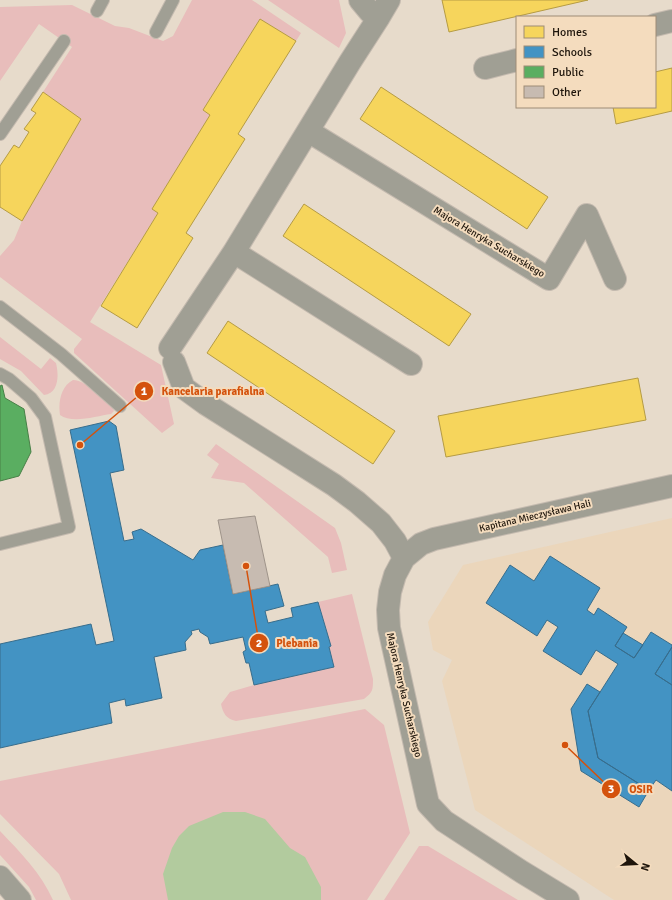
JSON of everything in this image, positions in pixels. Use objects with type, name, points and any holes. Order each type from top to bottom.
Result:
[{"type":"street","points":[[360,0],[370,12],[384,9]]},
{"type":"street","points":[[384,9],[172,355],[184,388],[206,404],[334,485],[357,502],[381,522],[395,541],[404,558]]},
{"type":"street","points":[[656,26],[672,21]]},
{"type":"street","points":[[485,68],[516,60]]},
{"type":"street","name":"Majora Henryka Sucharskiego","points":[[308,131],[549,279],[587,215],[615,279]]},
{"type":"street","points":[[234,252],[410,364]]},
{"type":"street","name":"Kapitana Mieczysława Hali","points":[[404,558],[421,544],[434,539],[672,486]]},
{"type":"street","name":"Majora Henryka Sucharskiego","points":[[404,558],[395,575],[390,592],[389,628],[428,804],[444,821],[568,900]]},
{"type":"street","points":[[0,877],[20,900]]},
{"type":"lane","points":[[156,32],[173,0]]},
{"type":"lane","points":[[0,134],[64,41]]},
{"type":"lane","points":[[0,307],[60,354],[120,406]]},
{"type":"lane","points":[[0,374],[9,379],[31,398],[45,417],[69,527],[0,544]]},
{"type":"shaded area","points":[[192,0],[252,0],[301,33],[296,41],[260,19],[203,110],[210,115],[152,209],[158,213],[90,322],[161,365],[174,424],[162,433],[74,353],[74,349],[82,339],[0,277],[0,256],[14,240],[22,221],[81,119],[43,92],[72,47],[39,24],[0,81],[0,7],[72,5],[115,26],[129,28],[163,41],[173,36]]},
{"type":"shaded area","points":[[268,0],[339,0],[346,33],[339,48]]},
{"type":"shaded area","points":[[0,337],[41,369],[50,358],[56,363],[58,373],[57,383],[53,391],[44,395],[21,371],[0,359]]},
{"type":"shaded area","points":[[73,380],[84,383],[94,390],[112,407],[114,411],[111,414],[92,418],[71,419],[60,415],[61,395],[66,386]]},
{"type":"shaded area","points":[[216,444],[335,528],[341,543],[347,570],[332,573],[328,557],[244,483],[211,478],[219,464],[207,455]]},
{"type":"shaded area","points":[[672,518],[672,900],[614,900],[475,810],[442,681],[452,660],[433,650],[428,622],[463,565]]},
{"type":"shaded area","points":[[352,594],[373,679],[373,688],[364,699],[236,721],[227,717],[221,704],[230,692],[334,667],[329,647],[331,646],[318,602]]},
{"type":"shaded area","points":[[365,709],[384,725],[410,833],[367,900],[71,900],[59,874],[0,814],[0,781]]},
{"type":"shaded area","points":[[223,812],[245,812],[265,819],[290,848],[305,857],[321,887],[321,900],[168,900],[163,874],[172,848],[179,836],[189,826]]},
{"type":"shaded area","points":[[0,831],[36,872],[53,900],[36,900],[29,887],[0,855]]},
{"type":"shaded area","points":[[419,846],[428,846],[518,900],[384,900]]},
{"type":"building: Homes","points":[[442,0],[588,0],[516,16],[449,32]]},
{"type":"building: Homes","points":[[260,19],[296,41],[238,134],[245,139],[186,233],[193,238],[137,328],[101,306],[158,213],[152,209],[210,115],[203,110]]},
{"type":"building: Homes","points":[[672,68],[672,111],[616,124],[613,108],[656,108],[656,72]]},
{"type":"building: Homes","points":[[381,87],[548,197],[527,229],[360,119]]},
{"type":"building: Homes","points":[[43,92],[81,119],[22,221],[0,207],[0,166],[14,145],[19,148],[29,132],[24,129],[36,113],[31,110]]},
{"type":"building: Homes","points":[[304,204],[471,314],[449,346],[283,236]]},
{"type":"building: Homes","points":[[228,321],[395,431],[373,464],[207,353]]},
{"type":"building: Homes","points":[[638,378],[646,420],[446,457],[438,416]]},
{"type":"building: Schools","points":[[109,421],[116,426],[124,470],[110,473],[124,541],[134,539],[132,532],[141,529],[193,560],[200,550],[223,545],[233,594],[278,584],[284,606],[265,611],[268,623],[293,617],[291,608],[318,602],[331,646],[329,647],[334,667],[254,685],[249,663],[246,663],[243,652],[246,650],[243,637],[210,644],[208,637],[200,632],[199,629],[191,631],[192,634],[185,642],[186,650],[154,657],[162,698],[126,706],[125,699],[109,703],[112,723],[0,748],[0,644],[91,624],[96,645],[114,641],[70,430]]},
{"type":"building: Schools","points":[[550,556],[600,588],[587,610],[594,615],[598,608],[627,627],[615,646],[634,658],[651,632],[672,645],[655,674],[672,685],[672,791],[656,780],[649,790],[598,758],[588,711],[618,664],[596,650],[581,675],[543,651],[558,627],[547,620],[537,636],[486,603],[510,565],[534,581]]},
{"type":"building: Schools","points":[[623,633],[643,645],[634,658],[615,646]]},
{"type":"building: Schools","points":[[672,647],[672,685],[655,674]]},
{"type":"building: Schools","points":[[587,684],[600,692],[588,711],[598,758],[649,790],[639,807],[581,771],[571,709]]},
{"type":"building: Public","points":[[2,385],[5,398],[24,409],[31,452],[19,476],[0,481],[0,386]]},
{"type":"building: Other","points":[[255,516],[270,586],[233,594],[218,520]]},
{"type":"place","name":"Kancelaria parafialna","points":[[80,445]]},
{"type":"place","name":"Plebania","points":[[246,566]]},
{"type":"place","name":"OSIR","points":[[565,745]]}]
